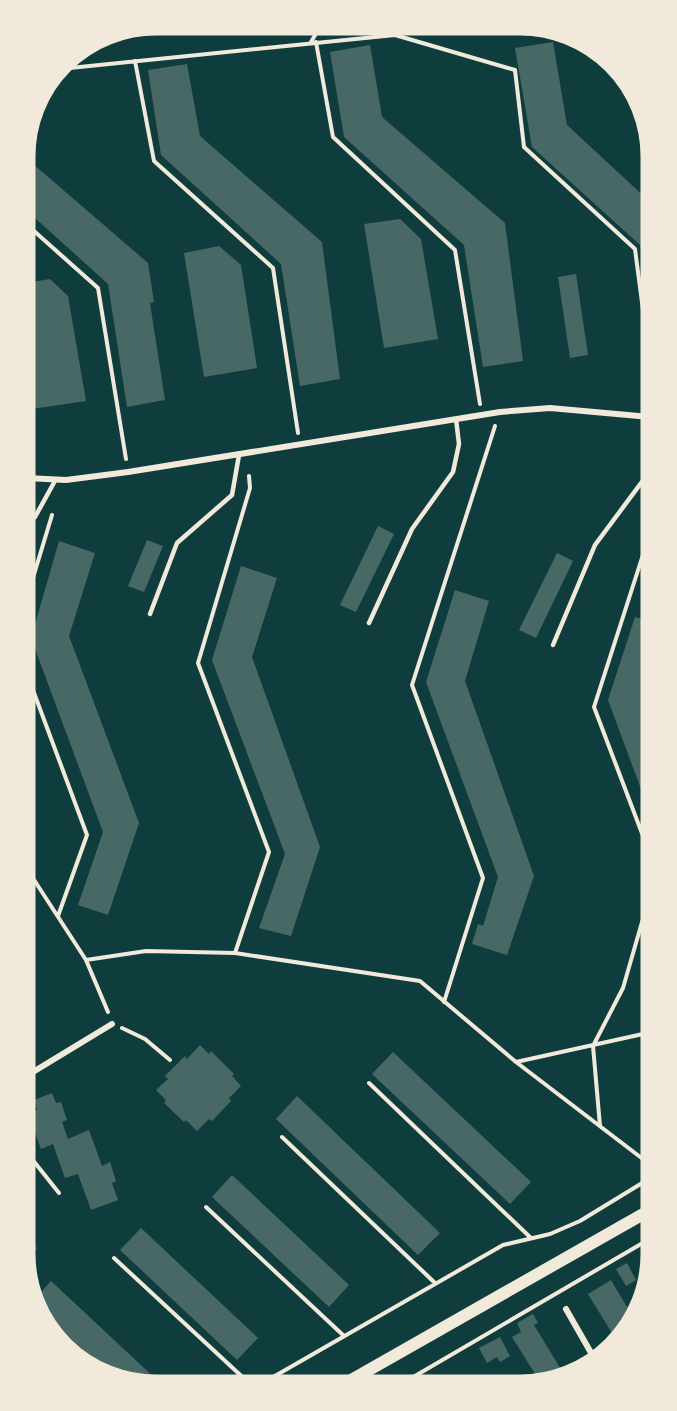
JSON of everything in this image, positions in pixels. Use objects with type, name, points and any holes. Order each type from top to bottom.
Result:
[{"type":"main road","points":[[358,1376],[642,1215]]},
{"type":"street","points":[[35,478],[56,479],[128,472],[500,412],[550,408],[642,416]]},
{"type":"street","points":[[34,1071],[112,1024]]},
{"type":"street","points":[[566,1310],[591,1353]]},
{"type":"lane","points":[[369,623],[412,529],[453,472],[459,444],[456,419]]},
{"type":"lane","points":[[150,614],[177,543],[232,495],[239,455]]},
{"type":"lane","points":[[35,517],[56,479]]},
{"type":"lane","points":[[554,645],[595,545],[642,482]]},
{"type":"path","points":[[310,43],[316,34]]},
{"type":"path","points":[[73,68],[395,35],[515,70],[524,147],[635,249],[642,302]]},
{"type":"path","points":[[316,42],[333,137],[455,250],[481,415]]},
{"type":"path","points":[[135,61],[154,160],[273,268],[300,446]]},
{"type":"path","points":[[35,232],[98,288],[128,472]]},
{"type":"path","points":[[444,1002],[483,878],[412,685],[500,412]]},
{"type":"path","points":[[235,953],[269,852],[198,663],[250,488],[248,454]]},
{"type":"path","points":[[35,575],[53,511]]},
{"type":"path","points":[[642,558],[594,707],[642,833]]},
{"type":"path","points":[[35,694],[87,835],[58,917]]},
{"type":"path","points":[[34,880],[86,960],[112,1024],[145,1039],[170,1060]]},
{"type":"path","points":[[600,1126],[593,1046],[623,988],[642,922]]},
{"type":"path","points":[[86,960],[146,951],[235,953],[420,981],[516,1062],[642,1158]]},
{"type":"path","points":[[516,1062],[642,1034]]},
{"type":"path","points":[[369,1083],[532,1238]]},
{"type":"path","points":[[282,1137],[435,1283]]},
{"type":"path","points":[[34,1162],[59,1193]]},
{"type":"path","points":[[275,1376],[503,1245],[550,1234],[580,1221],[642,1183]]},
{"type":"path","points":[[206,1207],[344,1336]]},
{"type":"path","points":[[416,1376],[642,1244]]},
{"type":"path","points":[[114,1258],[241,1376]]},
{"type":"path","points":[[544,1270],[566,1310]]},
{"type":"building","points":[[553,42],[567,125],[642,195],[642,254],[640,245],[532,147],[515,48]]},
{"type":"building","points":[[370,45],[382,117],[505,223],[523,361],[483,367],[464,245],[344,137],[330,52]]},
{"type":"building","points":[[187,64],[200,136],[322,242],[340,379],[300,386],[281,264],[161,155],[148,70]]},
{"type":"building","points":[[35,166],[148,263],[154,302],[150,303],[165,400],[127,407],[108,284],[35,218]]},
{"type":"building","points":[[400,219],[421,239],[438,339],[384,348],[364,224]]},
{"type":"building","points":[[219,246],[241,265],[257,368],[204,377],[184,253]]},
{"type":"building","points":[[576,274],[588,355],[570,358],[558,277]]},
{"type":"building","points":[[50,279],[68,296],[86,401],[35,409],[35,282]]},
{"type":"building","points":[[378,526],[394,534],[356,612],[340,605]]},
{"type":"building","points":[[147,540],[163,546],[144,592],[128,586]]},
{"type":"building","points":[[59,541],[95,553],[69,636],[139,823],[108,915],[78,905],[103,832],[35,648],[35,626]]},
{"type":"building","points":[[557,553],[573,561],[536,638],[519,630]]},
{"type":"building","points":[[241,566],[277,578],[252,657],[320,847],[291,936],[259,928],[285,854],[212,660]]},
{"type":"building","points":[[455,590],[489,601],[465,681],[534,876],[507,955],[472,944],[478,924],[483,926],[498,877],[426,682]]},
{"type":"building","points":[[635,617],[642,619],[642,792],[608,700]]},
{"type":"building","points":[[200,1045],[209,1054],[211,1051],[234,1074],[232,1076],[241,1086],[229,1098],[231,1101],[212,1121],[209,1119],[197,1131],[164,1103],[166,1100],[156,1090],[168,1079],[165,1076],[185,1056],[187,1059]]},
{"type":"building","points":[[393,1052],[531,1182],[510,1204],[372,1074]]},
{"type":"building","points":[[52,1093],[56,1103],[61,1102],[67,1120],[62,1122],[68,1139],[89,1130],[102,1166],[110,1162],[116,1181],[112,1183],[118,1200],[91,1210],[78,1174],[65,1178],[53,1144],[41,1149],[34,1130],[34,1111],[37,1110],[34,1100]]},
{"type":"building","points":[[297,1096],[440,1233],[418,1255],[276,1119]]},
{"type":"building","points":[[232,1175],[349,1285],[329,1307],[212,1197]]},
{"type":"building","points":[[141,1228],[258,1338],[237,1360],[120,1250]]},
{"type":"building","points":[[627,1263],[636,1280],[626,1286],[616,1269]]},
{"type":"building","points":[[611,1280],[627,1307],[632,1304],[613,1334],[588,1294]]},
{"type":"building","points":[[51,1281],[152,1376],[117,1370],[102,1364],[82,1351],[60,1329],[51,1316],[41,1292]]},
{"type":"building","points":[[533,1314],[538,1323],[534,1325],[561,1369],[536,1375],[512,1337],[521,1332],[517,1323]]},
{"type":"building","points":[[500,1337],[510,1356],[500,1362],[497,1357],[487,1363],[479,1348]]}]
